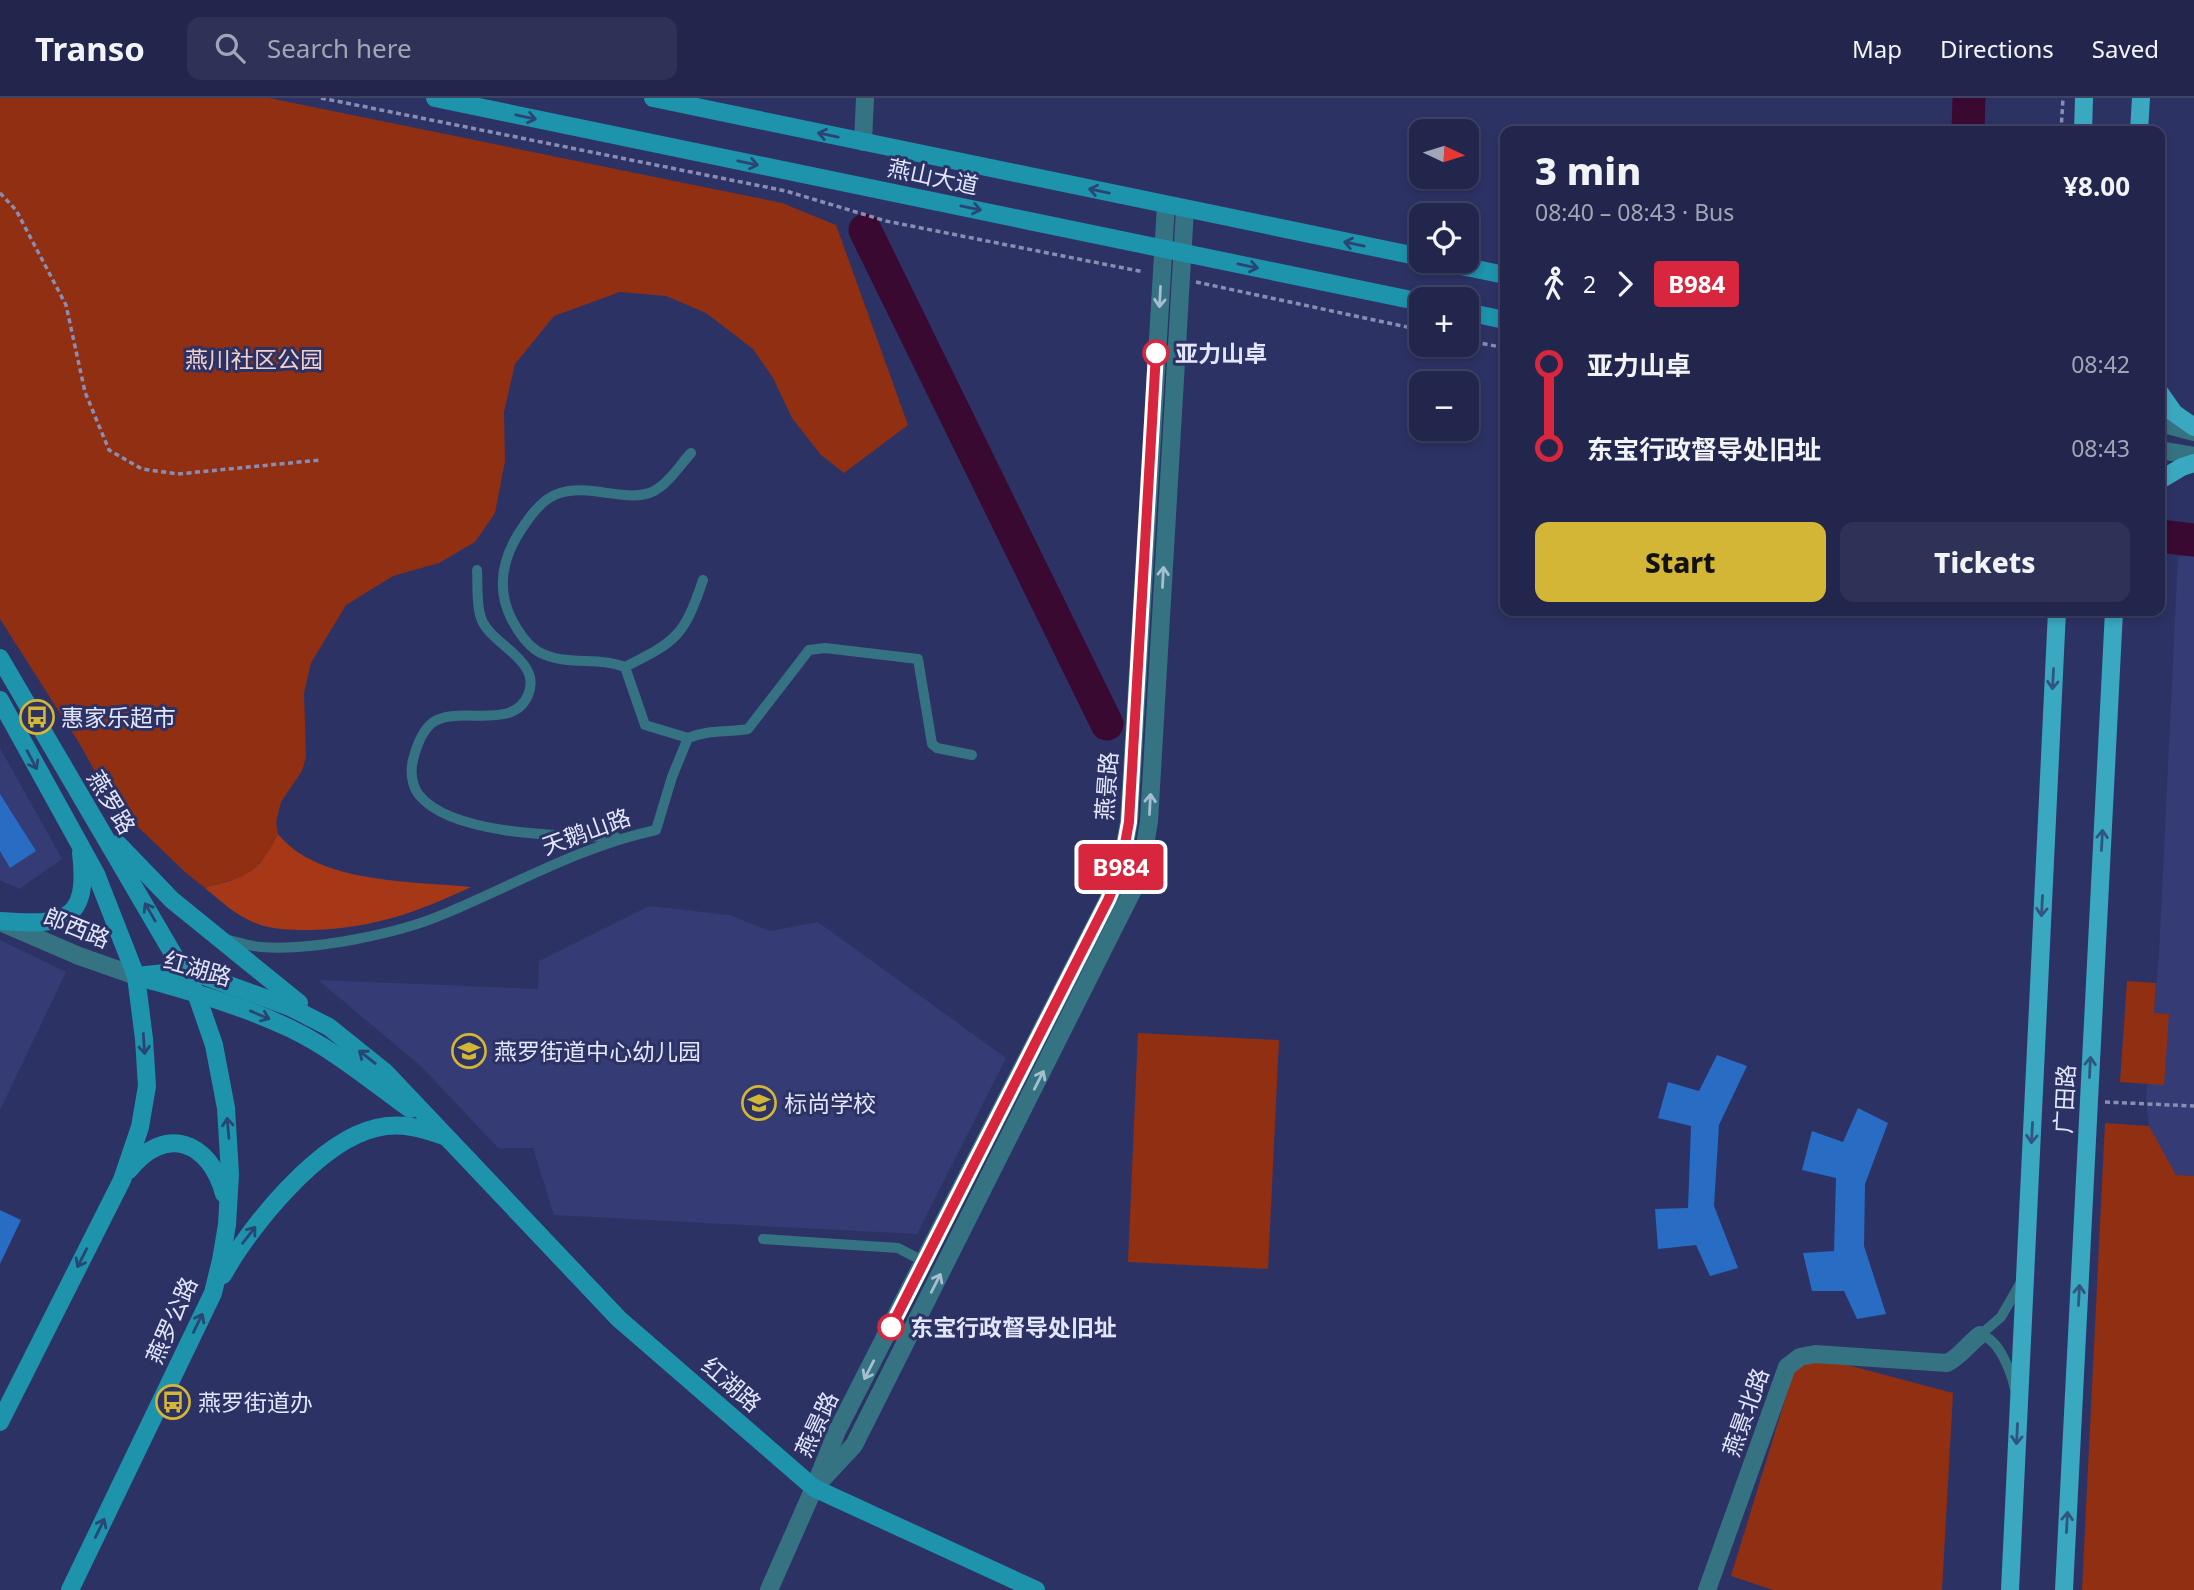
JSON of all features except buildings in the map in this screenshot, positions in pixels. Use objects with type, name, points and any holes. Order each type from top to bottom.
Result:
[{"type":"main road","name":"燕山大道","points":[[435,98],[1409,299]]},
{"type":"main road","name":"燕山大道","points":[[653,98],[1409,255]]},
{"type":"main road","points":[[2082,126],[2084,98]]},
{"type":"main road","points":[[2139,126],[2141,98]]},
{"type":"main road","points":[[1479,270],[1500,274]]},
{"type":"main road","points":[[1479,315],[1500,319]]},
{"type":"main road","points":[[2165,400],[2174,413],[2194,430]]},
{"type":"main road","points":[[2165,477],[2194,463]]},
{"type":"main road","name":"广田路","points":[[2010,1590],[2057,616]]},
{"type":"main road","name":"广田路","points":[[2063,1590],[2114,616]]},
{"type":"main road","name":"燕罗路","points":[[0,657],[185,971]]},
{"type":"main road","points":[[0,700],[96,874],[136,976],[147,1086],[140,1127],[122,1180],[0,1422]]},
{"type":"main road","points":[[94,819],[172,900],[329,1027]]},
{"type":"main road","points":[[0,921],[52,922],[65,917],[77,906],[82,894],[84,875],[80,846]]},
{"type":"main road","name":"红湖路","points":[[136,976],[185,971],[272,999],[329,1027],[385,1072],[619,1319],[814,1488],[1035,1590]]},
{"type":"main road","name":"燕罗公路","points":[[70,1590],[213,1293],[223,1248],[228,1208],[229,1138],[222,1080],[214,1045],[196,993],[185,971]]},
{"type":"main road","name":"红湖路","points":[[136,976],[252,1012],[317,1043],[451,1139]]},
{"type":"main road","points":[[213,1293],[237,1250],[271,1207],[300,1177],[354,1136],[375,1128],[394,1125],[418,1127],[451,1139]]},
{"type":"main road","points":[[122,1180],[141,1155],[155,1147],[168,1144],[186,1145],[211,1160],[219,1174],[228,1208]]},
{"type":"street","points":[[863,142],[865,98]]},
{"type":"street","name":"燕景路","points":[[814,1488],[837,1432],[1108,900],[1124,855],[1130,808],[1166,205]]},
{"type":"street","name":"燕景路","points":[[814,1488],[854,1445],[1130,899],[1139,876],[1149,821],[1185,209]]},
{"type":"street","points":[[2165,424],[2194,430]]},
{"type":"street","points":[[2165,451],[2194,456]]},
{"type":"street","name":"郎西路","points":[[0,921],[79,956],[136,976]]},
{"type":"street","name":"燕景北路","points":[[1707,1590],[1787,1367],[1800,1357],[1815,1354],[1947,1363],[1956,1359],[1965,1346],[1980,1335]]},
{"type":"street","points":[[769,1590],[814,1488]]},
{"type":"lane","points":[[691,453],[655,490],[639,496],[597,490],[559,493],[536,509],[515,538],[502,571],[503,601],[518,631],[536,650],[556,659],[612,662],[625,667],[661,649],[674,639],[691,618],[703,580]]},
{"type":"lane","points":[[477,570],[481,618],[487,628],[522,662],[530,677],[528,694],[517,709],[497,716],[456,716],[432,723],[417,744],[411,767],[414,789],[428,806],[461,822],[570,836],[622,837]]},
{"type":"lane","points":[[625,667],[645,725],[688,738],[709,730],[729,732],[748,729],[809,650],[825,648],[918,659],[932,744],[937,748],[972,755]]},
{"type":"lane","name":"天鹅山路","points":[[215,937],[269,947],[379,935],[442,915],[554,864],[622,837],[656,830],[671,777],[688,738]]},
{"type":"lane","points":[[763,1239],[898,1248],[925,1262]]},
{"type":"lane","points":[[1980,1335],[2001,1317],[2019,1288],[2025,1268]]},
{"type":"lane","points":[[1980,1335],[1989,1338],[2008,1367],[2019,1405]]},
{"type":"path","points":[[321,98],[786,191],[886,221],[1144,272]]},
{"type":"path","points":[[2062,126],[2063,98]]},
{"type":"path","points":[[0,193],[16,209],[66,305],[85,392],[109,450],[142,469],[178,474],[320,460]]},
{"type":"path","points":[[1217,286],[1409,327]]},
{"type":"path","points":[[1479,343],[1500,347]]},
{"type":"path","points":[[2105,1089],[2105,1102],[2194,1106]]},
{"type":"shaded area","points":[[2194,555],[2194,1176],[2176,1175],[2162,1154],[2149,1126],[2146,1098],[2159,955],[2178,557]]},
{"type":"shaded area","points":[[0,748],[62,859],[19,889],[0,880]]},
{"type":"shaded area","points":[[278,834],[295,850],[317,863],[341,871],[395,881],[471,887],[412,912],[355,926],[312,930],[264,926],[240,915],[205,888],[249,872],[264,858]]},
{"type":"shaded area","name":"标尚学校","points":[[649,906],[729,915],[770,931],[818,922],[1006,1058],[917,1234],[554,1215],[533,1148],[498,1148],[421,1066],[318,980],[538,989],[539,961]]},
{"type":"shaded area","points":[[0,940],[66,972],[0,1110]]},
{"type":"green space","name":"燕川社区公园","points":[[0,98],[269,98],[782,203],[836,225],[908,425],[844,473],[821,455],[792,418],[773,378],[753,349],[706,313],[666,296],[620,292],[554,316],[515,364],[504,412],[505,461],[495,513],[475,542],[439,563],[393,576],[346,605],[311,663],[304,693],[306,757],[302,771],[281,802],[276,822],[278,834],[268,854],[248,875],[205,888],[111,801],[81,746],[0,619]]},
{"type":"green space","points":[[2127,981],[2156,983],[2154,1013],[2169,1014],[2164,1085],[2120,1082]]},
{"type":"green space","points":[[1138,1033],[1279,1040],[1268,1269],[1128,1262]]},
{"type":"green space","points":[[2105,1123],[2149,1126],[2176,1175],[2194,1176],[2194,1590],[2082,1590]]},
{"type":"green space","points":[[1821,1358],[1953,1393],[1942,1590],[1773,1590],[1731,1576],[1795,1367]]},
{"type":"waterway","points":[[1968,126],[1969,98]]},
{"type":"waterway","points":[[865,230],[1107,724]]},
{"type":"waterway","points":[[2165,537],[2194,540]]},
{"type":"bus line","name":"B984","points":[[891,1327],[1108,900],[1120,871],[1129,822],[1156,353]]},
{"type":"place","name":"亚力山卓","points":[[1156,353]]},
{"type":"place","name":"惠家乐超市","points":[[37,717]]},
{"type":"place","name":"燕罗街道中心幼儿园","points":[[469,1051]]},
{"type":"place","name":"标尚学校","points":[[759,1103]]},
{"type":"place","name":"东宝行政督导处旧址","points":[[891,1327]]},
{"type":"place","name":"燕罗街道办","points":[[173,1402]]}]
